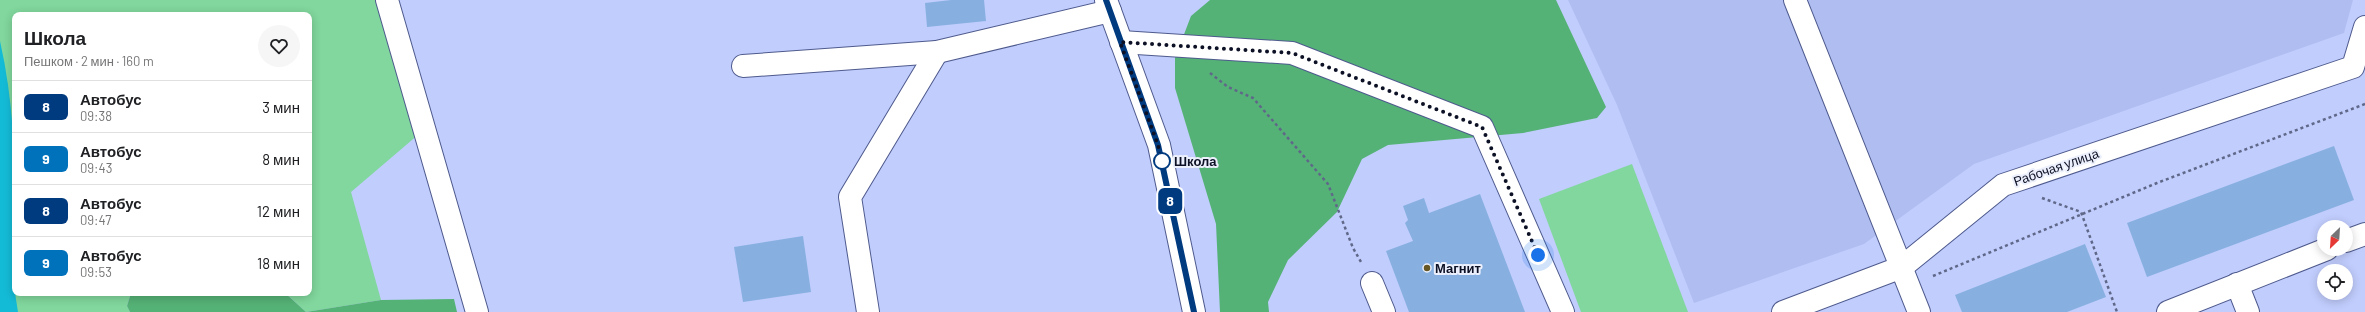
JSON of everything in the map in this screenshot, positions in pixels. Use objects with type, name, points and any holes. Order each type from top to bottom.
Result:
[{"type":"street","points":[[387,0],[477,312]]},
{"type":"street","points":[[1795,0],[1919,312]]},
{"type":"street","points":[[743,66],[937,52],[1108,6],[1158,145],[1194,312]]},
{"type":"street","name":"Рабочая улица","points":[[1783,312],[1902,267],[2003,185],[2353,66],[2365,27]]},
{"type":"street","points":[[1120,42],[1292,53],[1482,127],[1563,312]]},
{"type":"street","points":[[868,312],[850,196],[937,52]]},
{"type":"street","points":[[2353,238],[2365,234]]},
{"type":"street","points":[[2168,312],[2317,253]]},
{"type":"street","points":[[1372,283],[1384,312]]},
{"type":"street","points":[[2237,284],[2248,312]]},
{"type":"path","points":[[1204,69],[1228,87],[1253,98],[1328,184],[1353,248],[1372,283]]},
{"type":"path","points":[[1929,278],[2157,183],[2365,104]]},
{"type":"path","points":[[2039,197],[2081,212],[2117,312]]},
{"type":"shaded area","points":[[0,0],[380,0],[419,134],[351,192],[381,300],[306,312],[288,296],[312,296],[312,12],[12,12],[12,296],[130,296],[127,306],[130,312],[0,312]]},
{"type":"shaded area","points":[[1210,0],[1556,0],[1606,107],[1597,118],[1523,133],[1388,145],[1362,159],[1337,212],[1288,260],[1268,302],[1269,312],[1220,312],[1216,224],[1175,88],[1175,58],[1191,16]]},
{"type":"shaded area","points":[[1568,0],[2353,0],[2344,33],[1974,164],[1864,244],[1694,303],[1617,105]]},
{"type":"shaded area","points":[[0,41],[6,72],[12,125],[12,296],[15,296],[18,312],[0,312]]},
{"type":"shaded area","points":[[1632,164],[1688,312],[1581,312],[1539,199]]},
{"type":"shaded area","points":[[130,296],[288,296],[306,312],[130,312],[127,306]]},
{"type":"shaded area","points":[[454,299],[457,312],[306,312],[381,300]]},
{"type":"building","points":[[951,0],[984,0],[986,21],[927,27],[925,3]]},
{"type":"building","points":[[2334,146],[2354,200],[2147,277],[2127,223]]},
{"type":"building","points":[[1480,194],[1525,312],[1409,312],[1386,251],[1413,241],[1405,223],[1408,220],[1403,206],[1424,198],[1429,213]]},
{"type":"building","points":[[803,236],[811,292],[743,302],[734,247]]},
{"type":"building","points":[[2085,244],[2106,297],[2067,312],[1962,312],[1955,295]]},
{"type":"bus line","name":"8","points":[[1106,0],[1158,145],[1194,312]]},
{"type":"place","name":"Школа","points":[[1162,161]]},
{"type":"place","name":"Магнит","points":[[1427,268]]},
{"type":"route","points":[[1162,161],[1158,145],[1120,42],[1292,53],[1482,127],[1538,255]]}]
